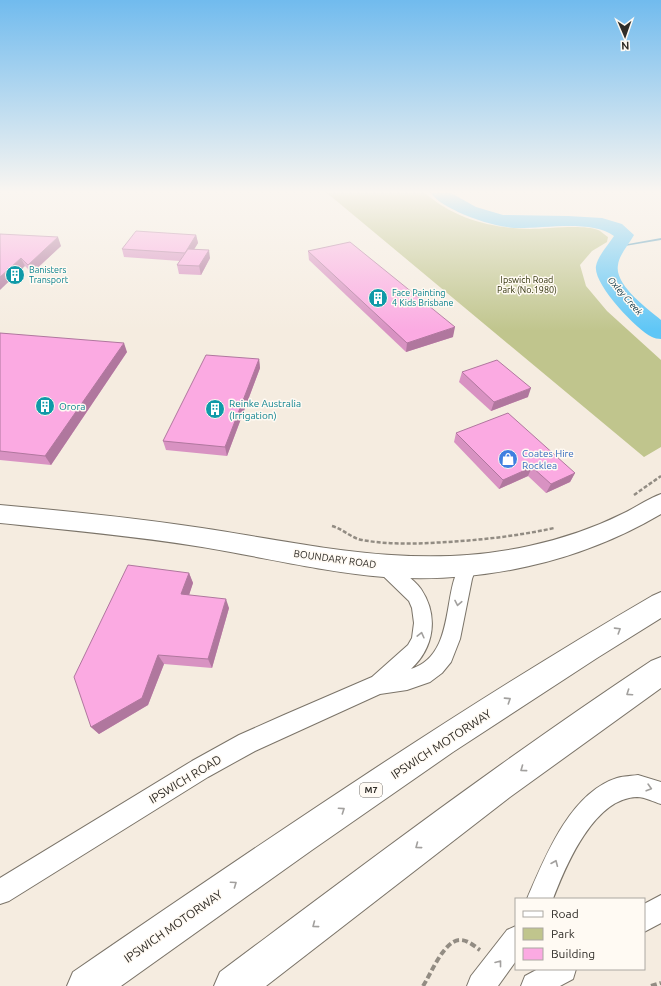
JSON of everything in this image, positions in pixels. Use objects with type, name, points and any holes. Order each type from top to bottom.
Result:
[{"type":"main road","name":"BOUNDARY ROAD","points":[[0,514],[178,534],[383,566],[469,565],[533,555],[564,547],[611,531],[661,503]]},
{"type":"main road","name":"IPSWICH MOTORWAY","points":[[87,986],[418,759],[514,696],[661,604]]},
{"type":"main road","points":[[234,986],[452,821],[621,698],[661,671]]},
{"type":"street","name":"IPSWICH ROAD","points":[[0,892],[200,769],[247,743],[291,722],[379,684],[407,680],[423,674],[435,666],[444,655],[451,639],[463,579],[469,565]]},
{"type":"street","name":"IPSWICH ROAD","points":[[379,684],[407,660],[416,650],[423,635],[423,619],[420,605],[414,594],[383,566]]},
{"type":"street","points":[[540,898],[564,845],[580,822],[598,802],[616,791],[629,787],[644,787],[661,794]]},
{"type":"street","points":[[645,918],[661,908]]},
{"type":"street","points":[[487,978],[515,940]]},
{"type":"street","points":[[535,986],[561,970]]},
{"type":"path","points":[[632,496],[661,476]]},
{"type":"path","points":[[332,526],[341,527],[348,535],[360,540],[413,544],[490,539],[527,534],[559,527]]},
{"type":"path","points":[[423,986],[446,948],[455,941],[461,940],[471,943],[479,950],[487,978]]},
{"type":"path","points":[[651,986],[661,983]]},
{"type":"green space","name":"Ipswich Road Park (No.1980)","points":[[382,239],[608,239],[607,242],[592,251],[580,265],[586,286],[607,311],[661,360],[661,447],[644,457]]},
{"type":"building","points":[[0,239],[56,239],[28,265],[21,258],[0,277]]},
{"type":"building","points":[[130,239],[194,239],[185,253],[122,249]]},
{"type":"building","name":"Face Painting 4 Kids Brisbane","points":[[350,242],[455,327],[407,343],[308,251]]},
{"type":"building","points":[[188,249],[209,250],[199,266],[177,265]]},
{"type":"building","name":"Orora","points":[[0,333],[124,343],[45,456],[0,451]]},
{"type":"building","name":"Reinke Australia (Irrigation)","points":[[206,355],[259,359],[225,447],[163,441]]},
{"type":"building","points":[[497,360],[531,388],[494,402],[462,372]]},
{"type":"building","name":"Coates Hire Rocklea","points":[[508,413],[575,473],[551,484],[532,467],[503,480],[456,433]]},
{"type":"building","points":[[128,565],[189,573],[181,594],[226,599],[208,659],[158,655],[142,698],[91,727],[74,677]]},
{"type":"waterway","name":"Oxley Creek","points":[[622,239],[607,265],[607,273],[611,282],[626,302],[661,332]]},
{"type":"waterway","points":[[619,246],[661,239]]},
{"type":"place","name":"Banisters Transport","points":[[15,275]]},
{"type":"place","name":"Face Painting 4 Kids Brisbane","points":[[378,298]]},
{"type":"place","name":"Orora","points":[[45,406]]},
{"type":"place","name":"Reinke Australia (Irrigation)","points":[[215,409]]},
{"type":"place","name":"Coates Hire Rocklea","points":[[508,459]]}]
